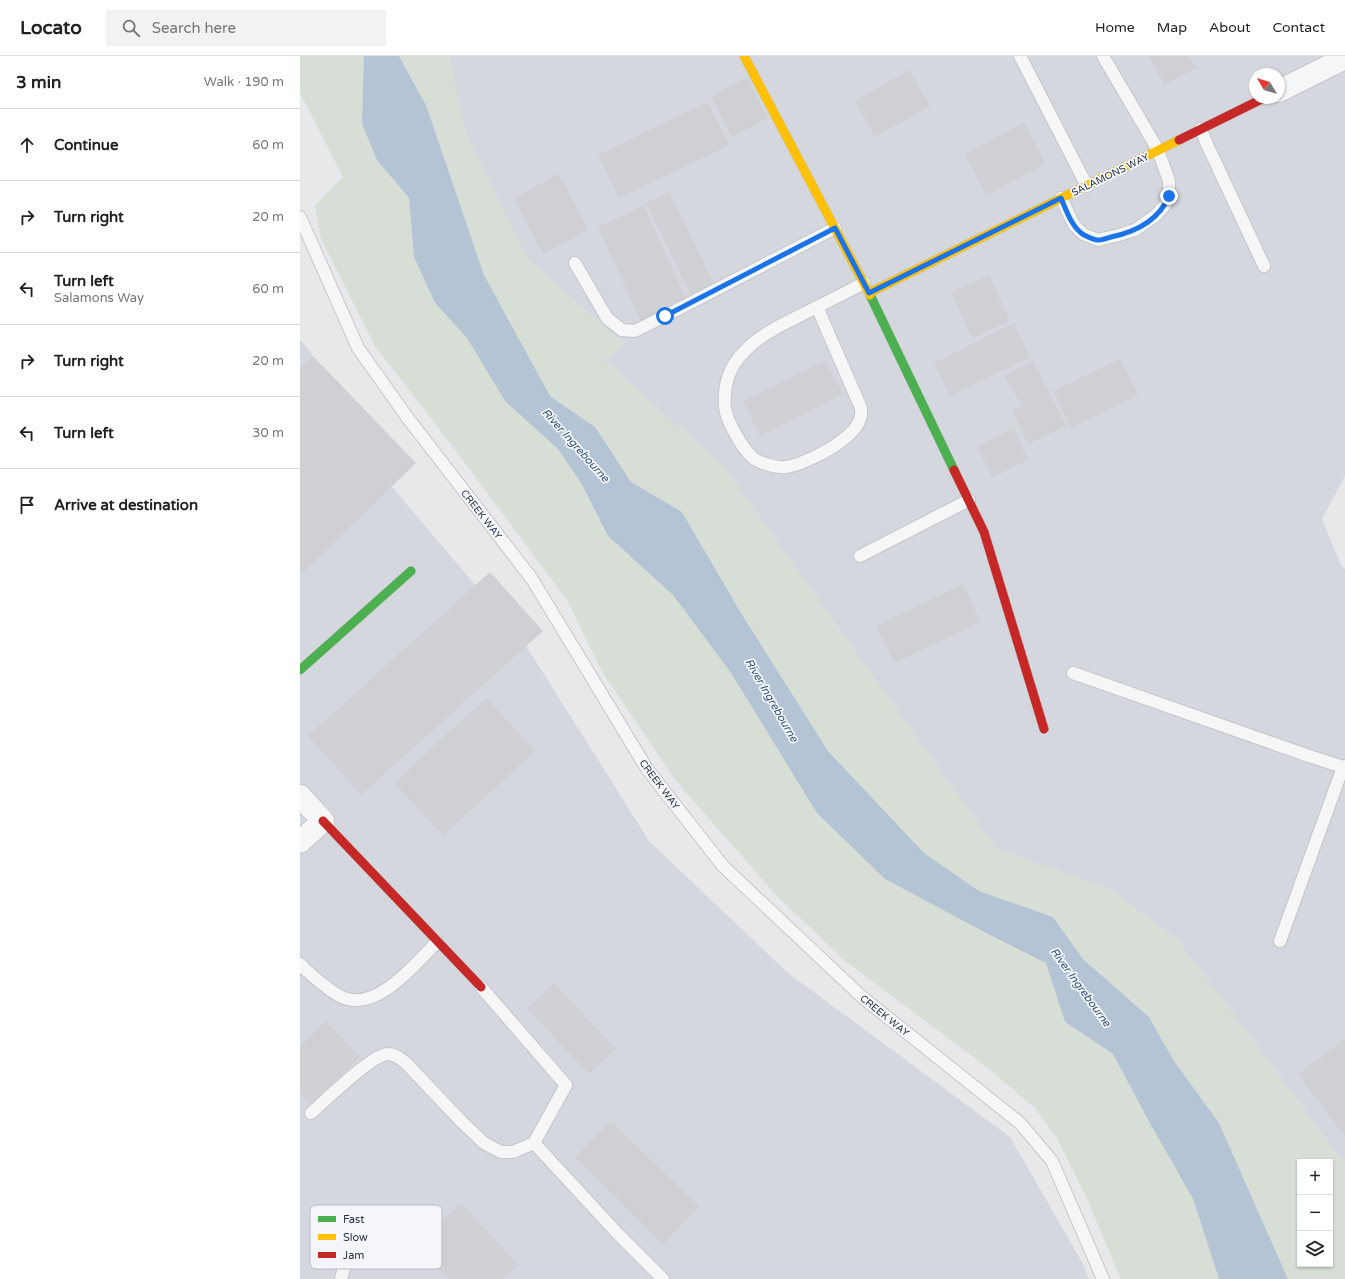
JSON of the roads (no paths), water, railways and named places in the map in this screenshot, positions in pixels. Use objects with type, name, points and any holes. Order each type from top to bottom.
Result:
[{"type":"street","points":[[744,56],[867,288],[984,532],[1044,728]]},
{"type":"street","points":[[1285,88],[1345,58]]},
{"type":"street","name":"SALAMONS WAY","points":[[867,288],[1087,186],[1252,104]]},
{"type":"street","points":[[300,670],[411,571]]},
{"type":"street","points":[[300,796],[481,987]]},
{"type":"street","points":[[300,842],[323,821]]},
{"type":"lane","points":[[1020,56],[1087,186]]},
{"type":"lane","points":[[1061,198],[1072,220],[1083,234],[1098,240],[1119,236],[1135,230],[1155,216],[1165,205],[1169,196],[1168,182],[1158,150],[1104,56]]},
{"type":"lane","points":[[1201,129],[1264,266]]},
{"type":"lane","name":"CREEK WAY","points":[[300,217],[358,348],[407,417],[532,579],[647,769],[723,866],[856,992],[1020,1123],[1052,1161],[1103,1279]]},
{"type":"lane","points":[[575,263],[607,318],[622,330],[635,330],[835,228]]},
{"type":"lane","points":[[817,307],[861,408],[862,415],[859,423],[849,435],[831,449],[798,464],[785,468],[763,464],[752,457],[730,424],[725,408],[725,387],[732,367],[743,352],[759,338],[782,324],[817,307],[867,288]]},
{"type":"lane","points":[[860,556],[969,500]]},
{"type":"lane","points":[[1073,673],[1257,738],[1344,766],[1280,941]]},
{"type":"lane","points":[[300,964],[314,979],[343,998],[358,1001],[377,995],[398,980],[437,942]]},
{"type":"lane","points":[[311,1113],[367,1064],[386,1054],[395,1055],[405,1062],[484,1143],[502,1152],[513,1152],[534,1143],[566,1085],[481,987]]},
{"type":"lane","points":[[534,1143],[663,1279]]},
{"type":"lane","points":[[341,1279],[344,1269]]},
{"type":"water","name":"River Ingrebourne","points":[[364,56],[399,56],[426,105],[484,275],[550,396],[595,427],[631,482],[682,512],[741,613],[828,751],[924,853],[979,891],[1053,917],[1083,959],[1149,1017],[1174,1061],[1219,1123],[1288,1279],[1219,1279],[1193,1199],[1113,1054],[1065,1022],[1046,963],[885,879],[817,813],[731,673],[673,595],[608,536],[581,483],[558,449],[505,401],[467,338],[435,303],[414,257],[409,198],[377,160],[362,124]]}]
